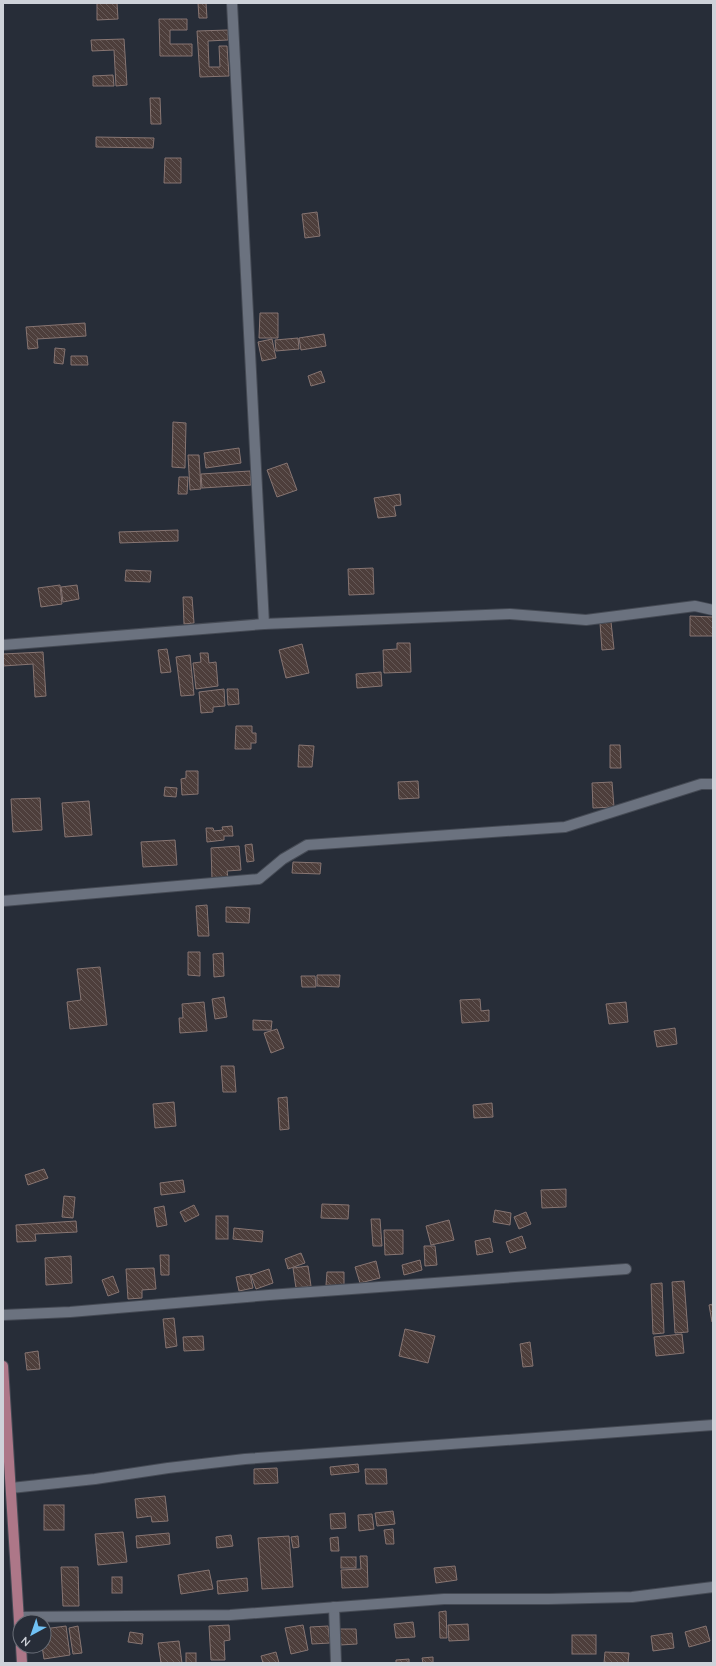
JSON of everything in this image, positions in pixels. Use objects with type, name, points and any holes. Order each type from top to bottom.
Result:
[{"type":"main road","points":[[3,1366],[19,1614]]},
{"type":"street","points":[[232,3],[264,624]]},
{"type":"street","points":[[3,645],[264,624],[510,614],[586,620],[695,606],[713,610]]},
{"type":"street","points":[[3,901],[259,879],[283,859],[307,845],[565,827],[701,784],[713,784]]},
{"type":"street","points":[[3,1315],[70,1312],[269,1295],[626,1269]]},
{"type":"street","points":[[11,1488],[95,1479],[168,1468],[245,1459],[713,1425]]},
{"type":"street","points":[[52,1617],[230,1615],[444,1599],[632,1597],[713,1587]]},
{"type":"street","points":[[334,1607],[336,1663]]},
{"type":"building","points":[[97,3],[117,3],[118,19],[97,20]]},
{"type":"building","points":[[198,3],[206,3],[207,18],[199,18]]},
{"type":"building","points":[[159,19],[187,19],[187,30],[170,30],[170,44],[192,44],[192,56],[160,56]]},
{"type":"building","points":[[228,30],[228,40],[208,41],[209,67],[220,67],[219,46],[227,46],[229,76],[200,77],[197,31]]},
{"type":"building","points":[[124,39],[127,85],[116,86],[114,50],[92,51],[91,40]]},
{"type":"building","points":[[113,75],[114,86],[93,86],[93,76]]},
{"type":"building","points":[[150,98],[160,98],[161,124],[151,124]]},
{"type":"building","points":[[96,137],[154,138],[153,148],[96,147]]},
{"type":"building","points":[[165,158],[181,158],[181,183],[164,183]]},
{"type":"building","points":[[317,212],[320,236],[305,238],[302,214]]},
{"type":"building","points":[[260,313],[278,313],[278,338],[259,338]]},
{"type":"building","points":[[85,323],[86,336],[37,339],[38,348],[28,349],[26,327]]},
{"type":"building","points":[[324,334],[326,346],[301,350],[299,338]]},
{"type":"building","points":[[298,338],[299,349],[276,351],[275,340]]},
{"type":"building","points":[[272,339],[276,358],[262,361],[258,342]]},
{"type":"building","points":[[55,348],[65,349],[63,364],[54,363]]},
{"type":"building","points":[[71,356],[87,356],[88,365],[71,365]]},
{"type":"building","points":[[321,371],[325,382],[311,386],[308,376]]},
{"type":"building","points":[[173,422],[186,423],[185,468],[172,467]]},
{"type":"building","points":[[239,448],[241,463],[206,468],[204,453]]},
{"type":"building","points":[[188,455],[199,455],[201,489],[190,490]]},
{"type":"building","points":[[287,463],[297,490],[277,497],[267,470]]},
{"type":"building","points":[[250,471],[251,485],[202,488],[201,474]]},
{"type":"building","points":[[179,477],[188,477],[187,494],[178,494]]},
{"type":"building","points":[[400,494],[401,505],[394,506],[396,516],[378,518],[374,498]]},
{"type":"building","points":[[178,530],[178,541],[120,543],[119,532]]},
{"type":"building","points":[[373,568],[374,594],[349,595],[348,569]]},
{"type":"building","points":[[126,570],[151,571],[150,582],[125,581]]},
{"type":"building","points":[[60,585],[62,604],[41,607],[38,588]]},
{"type":"building","points":[[77,585],[79,599],[63,602],[61,587]]},
{"type":"building","points":[[183,597],[192,597],[194,623],[184,624]]},
{"type":"building","points":[[690,616],[713,617],[713,636],[690,636]]},
{"type":"building","points":[[611,622],[614,649],[602,650],[600,623]]},
{"type":"building","points":[[397,643],[410,643],[411,672],[384,673],[383,650],[397,649]]},
{"type":"building","points":[[302,644],[309,673],[286,678],[279,650]]},
{"type":"building","points":[[167,649],[171,672],[161,673],[158,650]]},
{"type":"building","points":[[43,652],[46,696],[35,697],[33,664],[3,666],[3,654]]},
{"type":"building","points":[[200,653],[208,653],[209,663],[216,662],[218,686],[196,689],[193,663],[201,662]]},
{"type":"building","points":[[190,655],[194,695],[181,696],[176,657]]},
{"type":"building","points":[[381,672],[382,686],[357,688],[356,674]]},
{"type":"building","points":[[224,689],[225,706],[213,707],[213,712],[201,713],[199,692]]},
{"type":"building","points":[[227,689],[238,689],[239,704],[228,705]]},
{"type":"building","points":[[236,726],[252,726],[252,733],[256,733],[256,743],[251,743],[251,749],[235,749]]},
{"type":"building","points":[[299,745],[314,746],[312,767],[298,767]]},
{"type":"building","points":[[610,745],[620,745],[621,768],[610,768]]},
{"type":"building","points":[[186,771],[198,771],[198,794],[182,795],[181,779],[186,778]]},
{"type":"building","points":[[418,781],[419,798],[399,799],[398,782]]},
{"type":"building","points":[[612,782],[614,807],[593,808],[592,783]]},
{"type":"building","points":[[165,787],[177,788],[176,797],[164,796]]},
{"type":"building","points":[[40,798],[42,830],[13,832],[11,799]]},
{"type":"building","points":[[89,801],[92,835],[65,837],[62,803]]},
{"type":"building","points":[[232,826],[233,836],[224,836],[224,840],[207,842],[206,828],[213,828],[214,831],[223,830],[222,827]]},
{"type":"building","points":[[175,840],[177,865],[143,867],[141,842]]},
{"type":"building","points":[[252,844],[254,861],[247,862],[245,845]]},
{"type":"building","points":[[239,846],[241,870],[227,871],[228,878],[212,879],[211,848]]},
{"type":"building","points":[[293,862],[321,863],[320,874],[292,873]]},
{"type":"building","points":[[207,905],[209,936],[198,936],[196,906]]},
{"type":"building","points":[[226,907],[250,908],[249,923],[226,922]]},
{"type":"building","points":[[188,952],[200,952],[200,976],[188,975]]},
{"type":"building","points":[[223,953],[224,976],[214,977],[213,954]]},
{"type":"building","points":[[100,967],[107,1025],[70,1029],[67,1002],[81,1000],[77,969]]},
{"type":"building","points":[[317,975],[340,975],[339,987],[317,986]]},
{"type":"building","points":[[301,976],[315,976],[316,987],[302,987]]},
{"type":"building","points":[[224,997],[227,1017],[215,1019],[212,999]]},
{"type":"building","points":[[480,999],[481,1011],[489,1010],[489,1021],[462,1023],[460,1000]]},
{"type":"building","points":[[204,1002],[207,1031],[180,1033],[179,1018],[183,1018],[182,1004]]},
{"type":"building","points":[[626,1002],[628,1022],[609,1024],[606,1004]]},
{"type":"building","points":[[253,1020],[272,1021],[271,1030],[253,1030]]},
{"type":"building","points":[[675,1028],[677,1044],[657,1047],[654,1031]]},
{"type":"building","points":[[277,1029],[284,1048],[271,1053],[264,1033]]},
{"type":"building","points":[[221,1066],[234,1066],[236,1092],[223,1092]]},
{"type":"building","points":[[287,1097],[289,1129],[280,1130],[278,1098]]},
{"type":"building","points":[[174,1102],[176,1126],[155,1128],[153,1104]]},
{"type":"building","points":[[492,1103],[493,1117],[474,1118],[473,1105]]},
{"type":"building","points":[[44,1169],[48,1178],[28,1185],[25,1175]]},
{"type":"building","points":[[183,1180],[185,1192],[161,1195],[160,1183]]},
{"type":"building","points":[[566,1189],[566,1207],[542,1208],[541,1190]]},
{"type":"building","points":[[64,1196],[75,1197],[73,1218],[62,1217]]},
{"type":"building","points":[[322,1204],[349,1205],[348,1219],[321,1218]]},
{"type":"building","points":[[194,1205],[199,1215],[185,1222],[180,1212]]},
{"type":"building","points":[[164,1206],[167,1225],[157,1227],[154,1208]]},
{"type":"building","points":[[495,1210],[511,1213],[510,1225],[493,1222]]},
{"type":"building","points":[[526,1212],[531,1224],[519,1229],[514,1217]]},
{"type":"building","points":[[216,1216],[228,1216],[228,1239],[216,1239]]},
{"type":"building","points":[[371,1219],[380,1219],[382,1246],[373,1246]]},
{"type":"building","points":[[449,1220],[454,1240],[431,1245],[426,1226]]},
{"type":"building","points":[[76,1221],[77,1232],[35,1234],[36,1241],[17,1242],[16,1225]]},
{"type":"building","points":[[234,1228],[263,1231],[262,1242],[233,1239]]},
{"type":"building","points":[[384,1230],[403,1230],[403,1254],[385,1255]]},
{"type":"building","points":[[522,1236],[526,1248],[510,1253],[506,1242]]},
{"type":"building","points":[[490,1238],[493,1252],[477,1255],[475,1241]]},
{"type":"building","points":[[424,1246],[435,1246],[437,1265],[425,1266]]},
{"type":"building","points":[[301,1253],[305,1263],[288,1269],[285,1259]]},
{"type":"building","points":[[160,1255],[169,1255],[169,1275],[161,1275]]},
{"type":"building","points":[[71,1256],[72,1283],[46,1285],[45,1258]]},
{"type":"building","points":[[420,1260],[422,1270],[404,1275],[402,1265]]},
{"type":"building","points":[[376,1261],[380,1278],[360,1283],[355,1267]]},
{"type":"building","points":[[308,1266],[311,1286],[296,1288],[293,1268]]},
{"type":"building","points":[[154,1268],[156,1289],[142,1290],[142,1298],[128,1299],[126,1269]]},
{"type":"building","points":[[269,1269],[273,1283],[256,1289],[251,1275]]},
{"type":"building","points":[[327,1272],[344,1272],[344,1286],[326,1285]]},
{"type":"building","points":[[250,1274],[253,1288],[239,1291],[236,1277]]},
{"type":"building","points":[[113,1276],[119,1292],[108,1296],[102,1280]]},
{"type":"building","points":[[684,1281],[688,1332],[675,1333],[672,1282]]},
{"type":"building","points":[[662,1283],[664,1333],[653,1334],[651,1284]]},
{"type":"building","points":[[713,1304],[713,1321],[712,1322],[709,1305]]},
{"type":"building","points":[[174,1318],[177,1346],[166,1348],[163,1319]]},
{"type":"building","points":[[405,1329],[435,1336],[428,1363],[399,1356]]},
{"type":"building","points":[[682,1334],[684,1353],[656,1356],[654,1337]]},
{"type":"building","points":[[203,1336],[204,1350],[184,1351],[183,1337]]},
{"type":"building","points":[[530,1342],[533,1366],[523,1367],[520,1344]]},
{"type":"building","points":[[38,1351],[40,1369],[27,1370],[25,1353]]},
{"type":"building","points":[[358,1464],[359,1472],[331,1475],[330,1467]]},
{"type":"building","points":[[277,1468],[278,1483],[254,1484],[254,1469]]},
{"type":"building","points":[[365,1469],[386,1469],[387,1484],[366,1484]]},
{"type":"building","points":[[165,1496],[168,1521],[152,1522],[151,1516],[137,1518],[135,1499]]},
{"type":"building","points":[[44,1505],[64,1505],[64,1530],[44,1530]]},
{"type":"building","points":[[393,1511],[395,1524],[377,1526],[375,1513]]},
{"type":"building","points":[[345,1513],[346,1528],[331,1529],[330,1514]]},
{"type":"building","points":[[372,1514],[374,1529],[359,1531],[358,1515]]},
{"type":"building","points":[[393,1529],[394,1544],[386,1544],[384,1530]]},
{"type":"building","points":[[123,1532],[127,1562],[98,1565],[95,1534]]},
{"type":"building","points":[[169,1533],[170,1544],[137,1548],[136,1536]]},
{"type":"building","points":[[231,1535],[233,1546],[217,1548],[216,1537]]},
{"type":"building","points":[[289,1536],[293,1587],[262,1589],[258,1538]]},
{"type":"building","points":[[298,1536],[299,1547],[293,1548],[291,1537]]},
{"type":"building","points":[[338,1537],[339,1551],[331,1551],[330,1538]]},
{"type":"building","points":[[360,1556],[367,1556],[368,1587],[342,1588],[341,1570],[361,1569]]},
{"type":"building","points":[[341,1557],[356,1557],[356,1568],[341,1568]]},
{"type":"building","points":[[455,1566],[457,1580],[436,1583],[434,1568]]},
{"type":"building","points":[[61,1567],[78,1567],[79,1606],[63,1606]]},
{"type":"building","points":[[209,1570],[213,1589],[181,1594],[178,1575]]},
{"type":"building","points":[[112,1577],[122,1577],[122,1593],[112,1593]]},
{"type":"building","points":[[247,1578],[248,1591],[218,1594],[217,1581]]},
{"type":"building","points":[[446,1611],[447,1638],[440,1638],[439,1612]]},
{"type":"building","points":[[413,1622],[415,1637],[396,1638],[394,1624]]},
{"type":"building","points":[[468,1624],[469,1640],[449,1641],[448,1625]]},
{"type":"building","points":[[229,1625],[230,1640],[224,1641],[225,1660],[211,1660],[209,1626]]},
{"type":"building","points":[[303,1625],[308,1650],[291,1654],[285,1628]]},
{"type":"building","points":[[66,1626],[70,1655],[44,1659],[43,1654],[52,1654],[52,1628]]},
{"type":"building","points":[[78,1626],[82,1653],[73,1654],[69,1628]]},
{"type":"building","points":[[328,1626],[330,1643],[312,1644],[310,1627]]},
{"type":"building","points":[[706,1626],[710,1641],[689,1647],[685,1632]]},
{"type":"building","points":[[339,1629],[356,1629],[357,1644],[340,1645]]},
{"type":"building","points":[[130,1632],[143,1634],[142,1644],[128,1642]]},
{"type":"building","points":[[672,1633],[674,1648],[653,1651],[651,1636]]},
{"type":"building","points":[[572,1635],[596,1635],[596,1654],[572,1654]]},
{"type":"building","points":[[179,1641],[182,1663],[161,1663],[158,1643]]},
{"type":"building","points":[[276,1652],[279,1663],[263,1663],[261,1656]]},
{"type":"building","points":[[605,1652],[629,1653],[628,1663],[604,1663]]},
{"type":"building","points":[[186,1653],[196,1653],[196,1663],[186,1663]]},
{"type":"building","points":[[433,1657],[433,1663],[423,1663],[422,1658]]},
{"type":"building","points":[[409,1659],[409,1663],[396,1663],[396,1660]]}]
